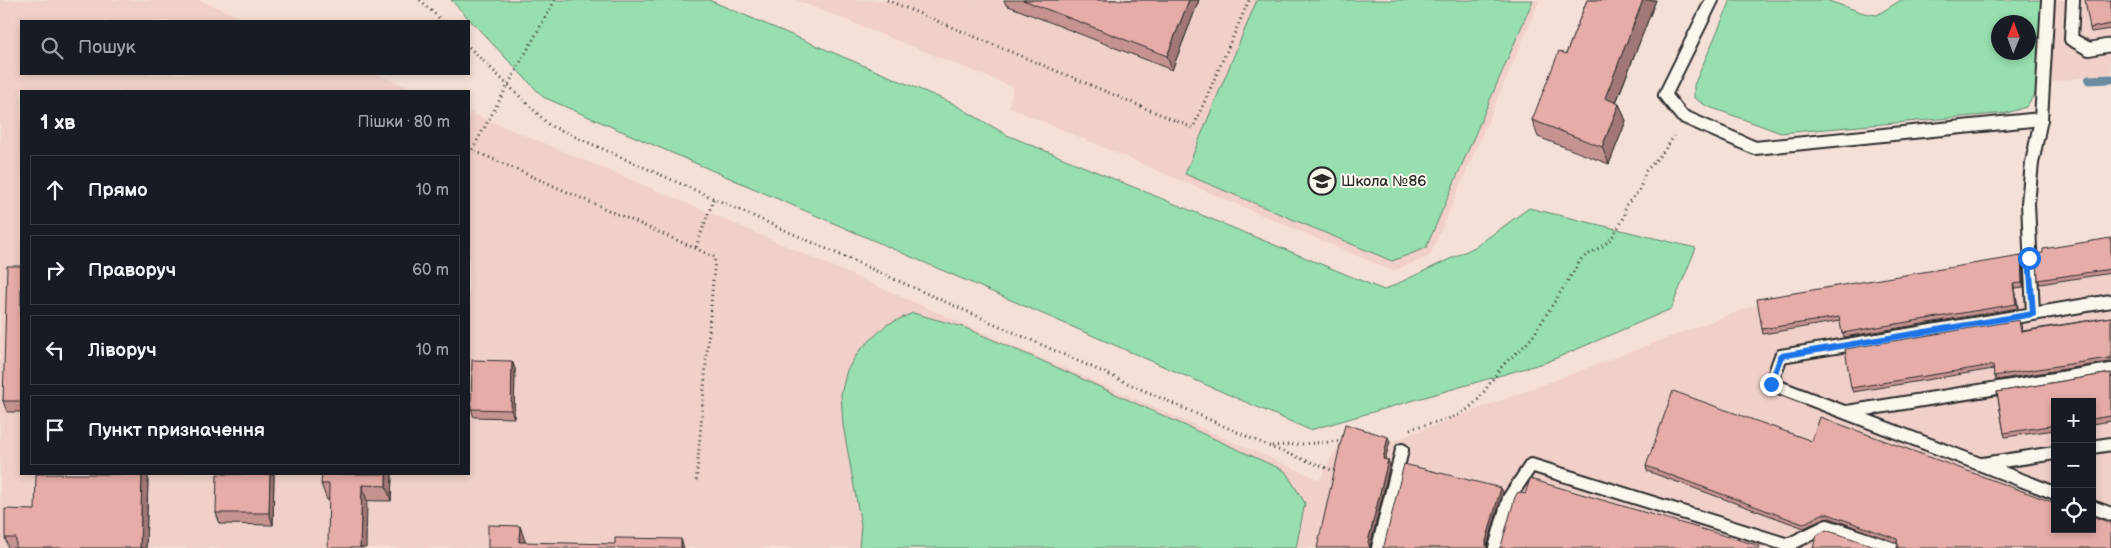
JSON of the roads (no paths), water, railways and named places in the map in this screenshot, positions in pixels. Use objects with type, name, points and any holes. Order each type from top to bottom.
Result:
[{"type":"lane","points":[[1712,0],[1665,96],[1682,116],[1755,148],[2041,119]]},
{"type":"lane","points":[[2033,314],[2028,203],[2032,163],[2041,119],[2048,0]]},
{"type":"lane","points":[[2073,0],[2071,39],[2089,49],[2111,45]]},
{"type":"lane","points":[[2051,490],[1771,384],[1781,356],[2111,301]]},
{"type":"lane","points":[[1845,412],[2111,370]]},
{"type":"lane","points":[[2096,446],[2111,444]]},
{"type":"lane","points":[[1378,548],[1402,450]]},
{"type":"lane","points":[[1981,464],[2051,453]]},
{"type":"lane","points":[[1495,548],[1509,498],[1531,465],[1787,546],[1827,526],[1892,548]]},
{"type":"lane","points":[[2096,508],[2111,514]]},
{"type":"waterway","points":[[2089,80],[2111,79]]},
{"type":"place","name":"Школа №86","points":[[1322,181]]}]
